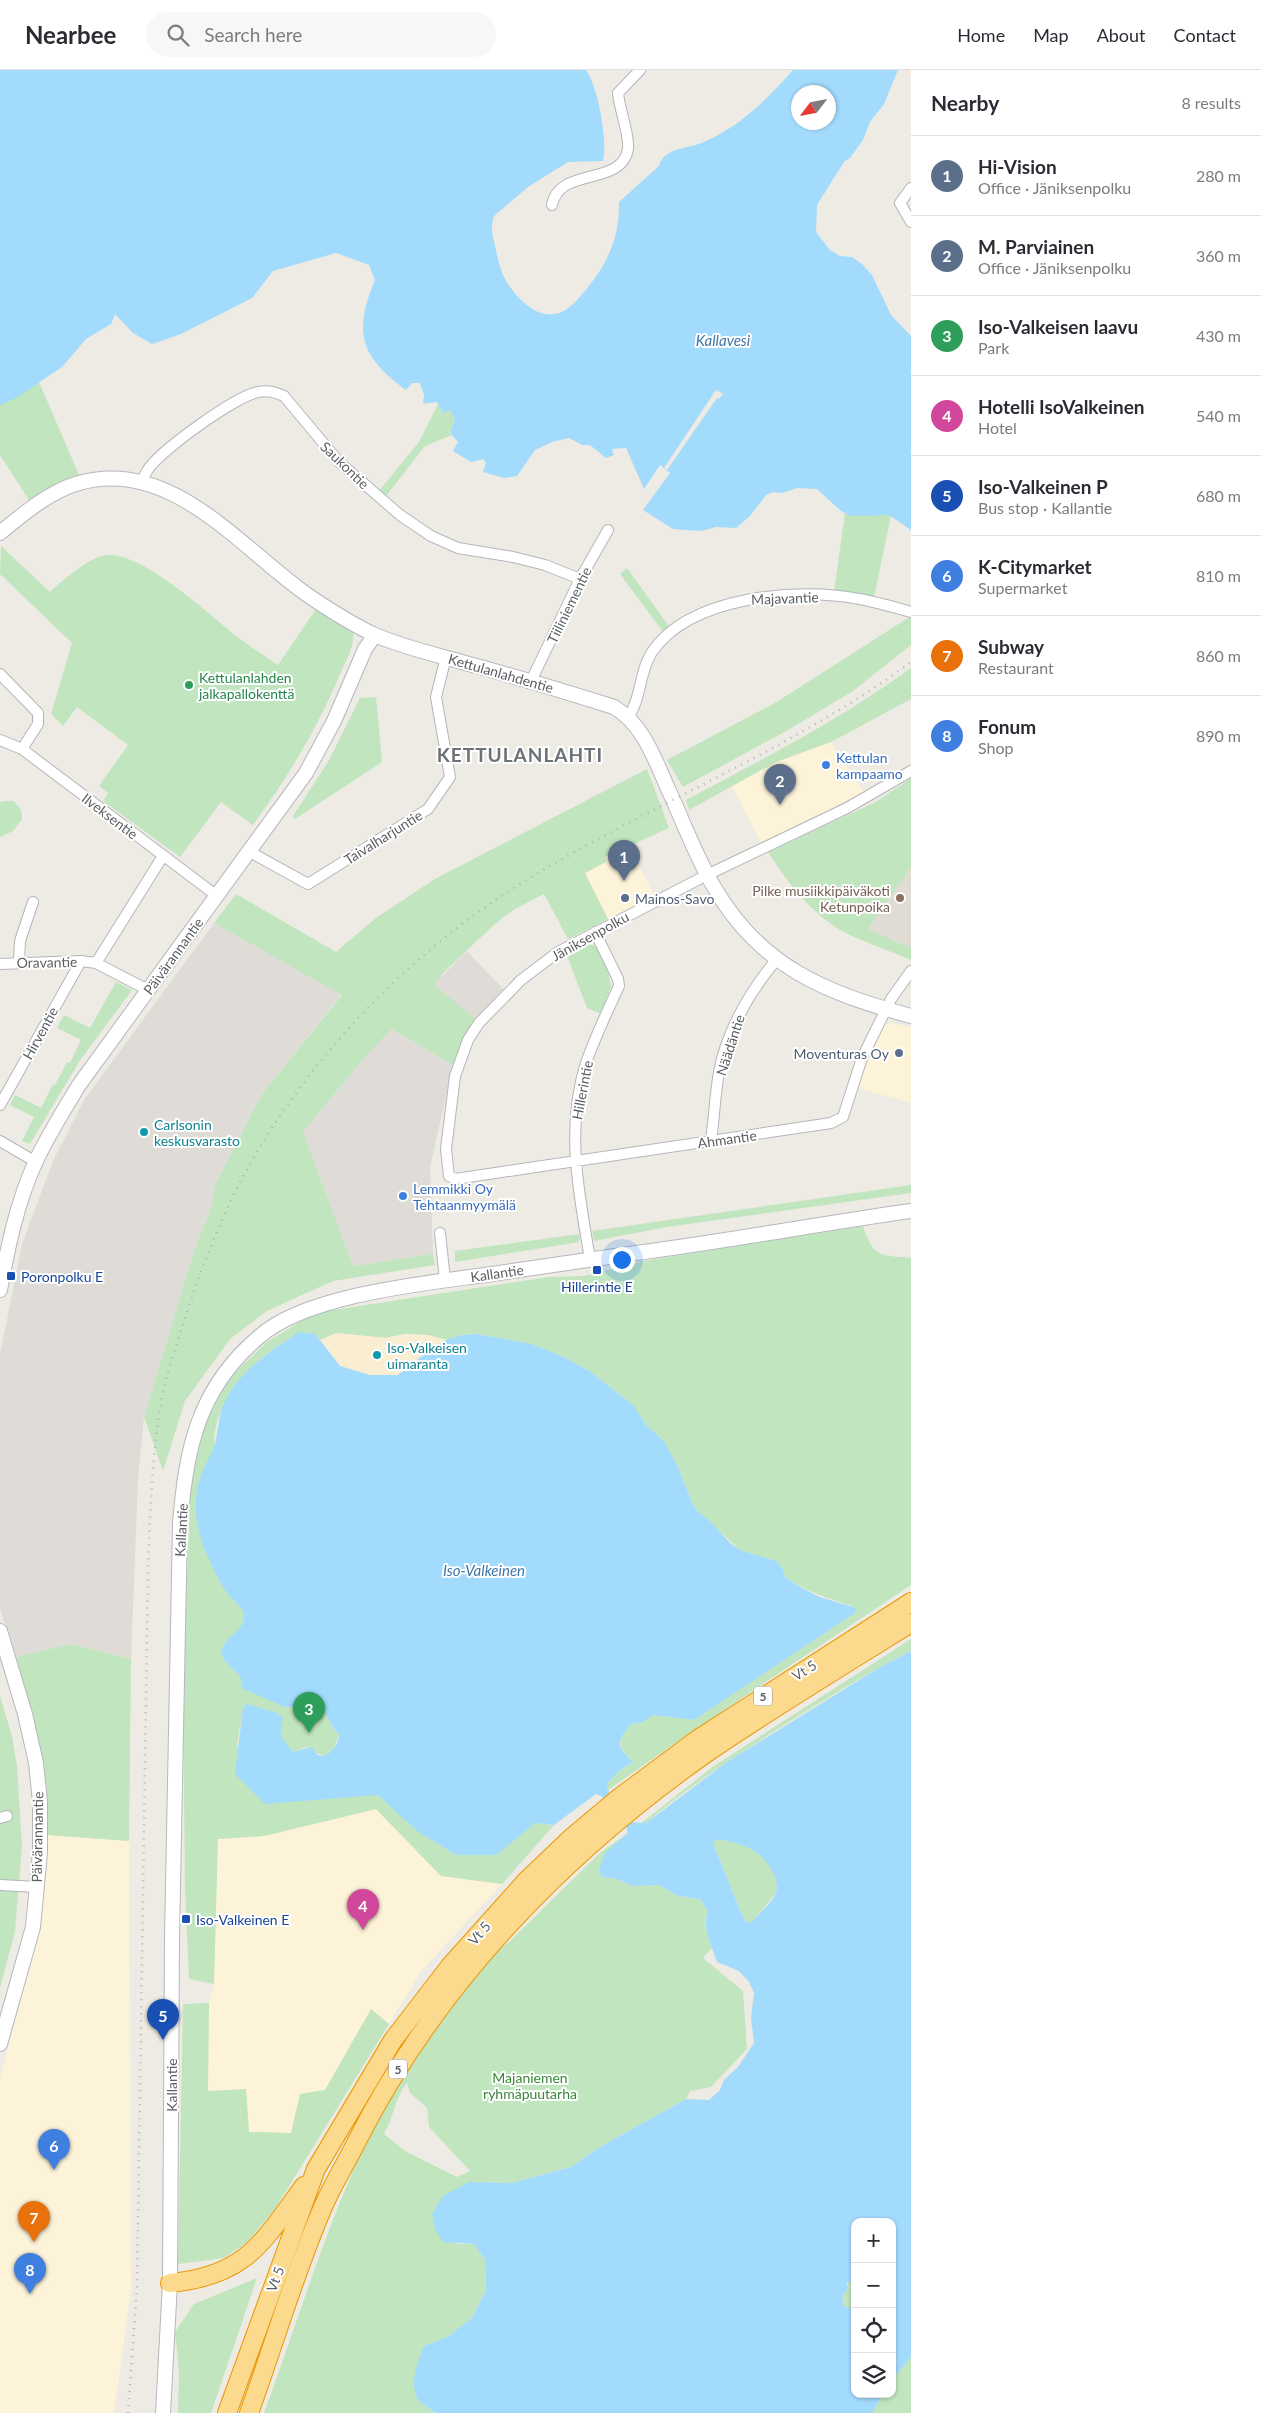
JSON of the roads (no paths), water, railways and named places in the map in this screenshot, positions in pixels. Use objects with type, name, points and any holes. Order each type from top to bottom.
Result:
[{"type":"highway","name":"Vt 5","points":[[248,2413],[264,2371],[287,2299],[323,2205],[372,2111],[408,2052],[499,1934],[558,1874],[616,1823],[626,1804],[698,1738],[911,1602]]},
{"type":"highway","name":"Vt 5","points":[[227,2413],[260,2318],[316,2170],[393,2040],[450,1966],[526,1881],[605,1809],[626,1804],[707,1753],[784,1701],[911,1623]]},
{"type":"highway","points":[[170,2283],[208,2277],[234,2266],[246,2258],[268,2234],[316,2170]]},
{"type":"highway","points":[[255,2413],[264,2371]]},
{"type":"street","points":[[552,205],[553,198],[564,187],[576,180],[608,172],[618,166],[626,156],[628,144],[618,93],[640,70]]},
{"type":"street","points":[[911,188],[900,203],[911,222]]},
{"type":"street","name":"Saukontie","points":[[142,481],[156,460],[221,410],[255,392],[271,391],[284,396],[338,462],[400,515],[431,536],[458,548],[513,557],[546,565],[580,579]]},
{"type":"street","name":"Kettulanlahdentie","points":[[0,533],[22,514],[46,499],[79,483],[114,478],[142,481],[186,501],[225,528],[299,589],[375,634],[614,707],[629,716]]},
{"type":"street","name":"Tiiliniementie","points":[[531,681],[580,579],[608,530]]},
{"type":"street","name":"Majavantie","points":[[629,716],[636,705],[642,672],[652,652],[678,627],[706,611],[745,600],[780,595],[858,598],[911,612]]},
{"type":"street","name":"Päivärannantie","points":[[0,1290],[4,1244],[21,1199],[36,1162],[79,1084],[306,773],[334,721],[365,649],[375,634]]},
{"type":"street","name":"Taivalharjuntie","points":[[250,852],[308,884],[428,809],[450,777],[436,697],[446,657]]},
{"type":"street","points":[[0,674],[38,713],[38,724],[22,749]]},
{"type":"street","points":[[629,716],[652,752],[707,875],[736,920],[776,960],[821,986],[911,1016]]},
{"type":"street","name":"Ilveksentie","points":[[0,740],[22,749],[217,896]]},
{"type":"street","name":"Jäniksenpolku","points":[[449,1176],[446,1149],[454,1076],[468,1040],[479,1023],[521,980],[558,952],[595,932],[707,875],[847,808],[911,771]]},
{"type":"street","points":[[96,963],[163,856]]},
{"type":"street","points":[[19,962],[20,941],[33,902]]},
{"type":"street","name":"Hillerintie","points":[[590,1259],[575,1161],[575,1123],[586,1065],[619,986],[618,979],[595,932]]},
{"type":"street","name":"Näädäntie","points":[[711,1141],[719,1072],[724,1052],[739,1013],[754,987],[776,960]]},
{"type":"street","name":"Oravantie","points":[[0,964],[80,961],[96,963],[148,990]]},
{"type":"street","name":"Hirventie","points":[[0,1105],[80,961]]},
{"type":"street","name":"Ahmantie","points":[[449,1176],[455,1179],[831,1123],[844,1117],[862,1058],[886,1009],[911,971]]},
{"type":"street","points":[[0,1141],[36,1162]]},
{"type":"street","name":"Kallantie","points":[[163,2413],[170,2283],[172,1938],[179,1581],[185,1472],[193,1438],[218,1381],[262,1334],[291,1317],[326,1302],[445,1280],[911,1211]]},
{"type":"street","points":[[440,1233],[445,1280]]},
{"type":"street","name":"Päivärannantie","points":[[0,1631],[25,1714],[36,1763],[40,1802],[40,1854],[33,1927],[0,2044]]},
{"type":"street","points":[[0,1886],[36,1887]]},
{"type":"water","name":"Kallavesi","points":[[0,70],[586,70],[601,114],[604,141],[603,161],[568,162],[528,187],[494,216],[492,225],[498,261],[512,290],[525,304],[541,313],[550,314],[563,312],[570,307],[593,281],[611,250],[619,215],[619,202],[659,166],[666,155],[704,142],[742,120],[793,70],[898,70],[884,104],[870,122],[863,140],[850,158],[844,162],[817,205],[816,232],[830,250],[840,256],[852,257],[862,264],[872,275],[891,315],[911,336],[911,530],[889,515],[851,516],[841,511],[817,489],[797,488],[782,493],[773,492],[766,495],[750,516],[736,528],[716,527],[701,531],[673,529],[643,510],[670,473],[660,465],[644,489],[626,448],[612,449],[614,455],[606,458],[590,445],[582,445],[569,438],[552,442],[535,450],[517,476],[504,478],[483,472],[486,462],[483,459],[471,462],[453,451],[458,442],[450,433],[455,418],[449,410],[443,413],[437,402],[423,404],[424,395],[420,383],[412,383],[406,390],[379,366],[370,354],[365,342],[363,329],[364,315],[375,280],[369,265],[336,253],[273,271],[252,298],[181,334],[152,344],[133,333],[115,314],[111,324],[86,339],[62,367],[16,398],[0,405]]},
{"type":"water","name":"Iso-Valkeinen","points":[[299,1332],[315,1334],[340,1366],[370,1375],[398,1375],[446,1340],[462,1335],[478,1334],[532,1344],[566,1358],[591,1372],[634,1406],[646,1425],[663,1440],[676,1463],[695,1509],[712,1523],[730,1543],[740,1550],[776,1561],[783,1569],[785,1577],[802,1588],[820,1597],[856,1608],[855,1613],[694,1720],[652,1715],[643,1722],[631,1724],[620,1744],[623,1752],[633,1762],[619,1771],[607,1784],[608,1790],[633,1822],[646,1823],[727,1762],[880,1667],[911,1651],[911,2357],[896,2375],[896,2218],[851,2218],[851,2282],[847,2282],[847,2289],[842,2297],[844,2306],[851,2309],[851,2398],[881,2398],[872,2413],[435,2413],[419,2401],[414,2388],[414,2381],[424,2346],[447,2337],[472,2318],[486,2290],[485,2260],[474,2244],[443,2242],[435,2229],[432,2214],[443,2196],[469,2182],[512,2183],[571,2167],[598,2148],[686,2099],[709,2100],[720,2090],[724,2080],[738,2067],[754,2043],[751,2018],[754,1993],[749,1982],[739,1971],[717,1962],[706,1931],[708,1911],[700,1899],[678,1896],[659,1885],[632,1886],[617,1879],[602,1877],[599,1870],[605,1853],[628,1833],[626,1827],[601,1796],[596,1794],[554,1825],[535,1823],[496,1855],[456,1855],[417,1831],[378,1795],[265,1804],[235,1774],[243,1708],[246,1704],[277,1713],[283,1718],[281,1733],[293,1752],[311,1747],[318,1755],[323,1756],[334,1748],[339,1738],[339,1734],[334,1729],[323,1709],[285,1707],[243,1689],[240,1676],[224,1660],[221,1651],[226,1642],[241,1626],[244,1612],[229,1595],[217,1576],[202,1541],[197,1522],[197,1492],[203,1470],[216,1439],[222,1408],[228,1396],[254,1364]],"holes":[[[717,1839],[742,1845],[764,1859],[776,1880],[777,1887],[769,1904],[752,1922],[746,1922],[741,1912],[714,1842]]]},
{"type":"railway","points":[[128,2413],[137,2286],[148,1568],[154,1461],[162,1397],[169,1367],[195,1288],[224,1214],[256,1153],[286,1107],[319,1063],[395,981],[437,944],[480,911],[525,881],[621,827],[818,723],[865,694],[911,662]]},
{"type":"place","name":"Kettulanlahden jalkapallokenttä","points":[[189,685]]},
{"type":"place","name":"Kettulan kampaamo","points":[[826,765]]},
{"type":"place","name":"M. Parviainen","points":[[780,805]]},
{"type":"place","name":"Hi-Vision","points":[[624,881]]},
{"type":"place","name":"Mainos-Savo","points":[[625,898]]},
{"type":"place","name":"Pilke musiikkipäiväkoti Ketunpoika","points":[[900,898]]},
{"type":"place","name":"Moventuras Oy","points":[[899,1053]]},
{"type":"place","name":"Carlsonin keskusvarasto","points":[[144,1132]]},
{"type":"place","name":"Lemmikki Oy Tehtaanmyymälä","points":[[403,1196]]},
{"type":"place","name":"Hillerintie E","points":[[597,1270]]},
{"type":"place","name":"Poronpolku E","points":[[11,1276]]},
{"type":"place","name":"Iso-Valkeisen uimaranta","points":[[377,1355]]},
{"type":"place","name":"Iso-Valkeisen laavu","points":[[309,1733]]},
{"type":"place","name":"Iso-Valkeinen E","points":[[186,1919]]},
{"type":"place","name":"Hotelli IsoValkeinen","points":[[363,1930]]},
{"type":"place","name":"Iso-Valkeinen P","points":[[163,2040]]},
{"type":"place","name":"K-Citymarket","points":[[54,2170]]},
{"type":"place","name":"Subway","points":[[34,2242]]},
{"type":"place","name":"Fonum","points":[[30,2294]]},
{"type":"district","name":"KETTULANLAHTI","points":[[520,754]]},
{"type":"park label","name":"Majaniemen ryhmäpuutarha","points":[[530,2085]]}]
